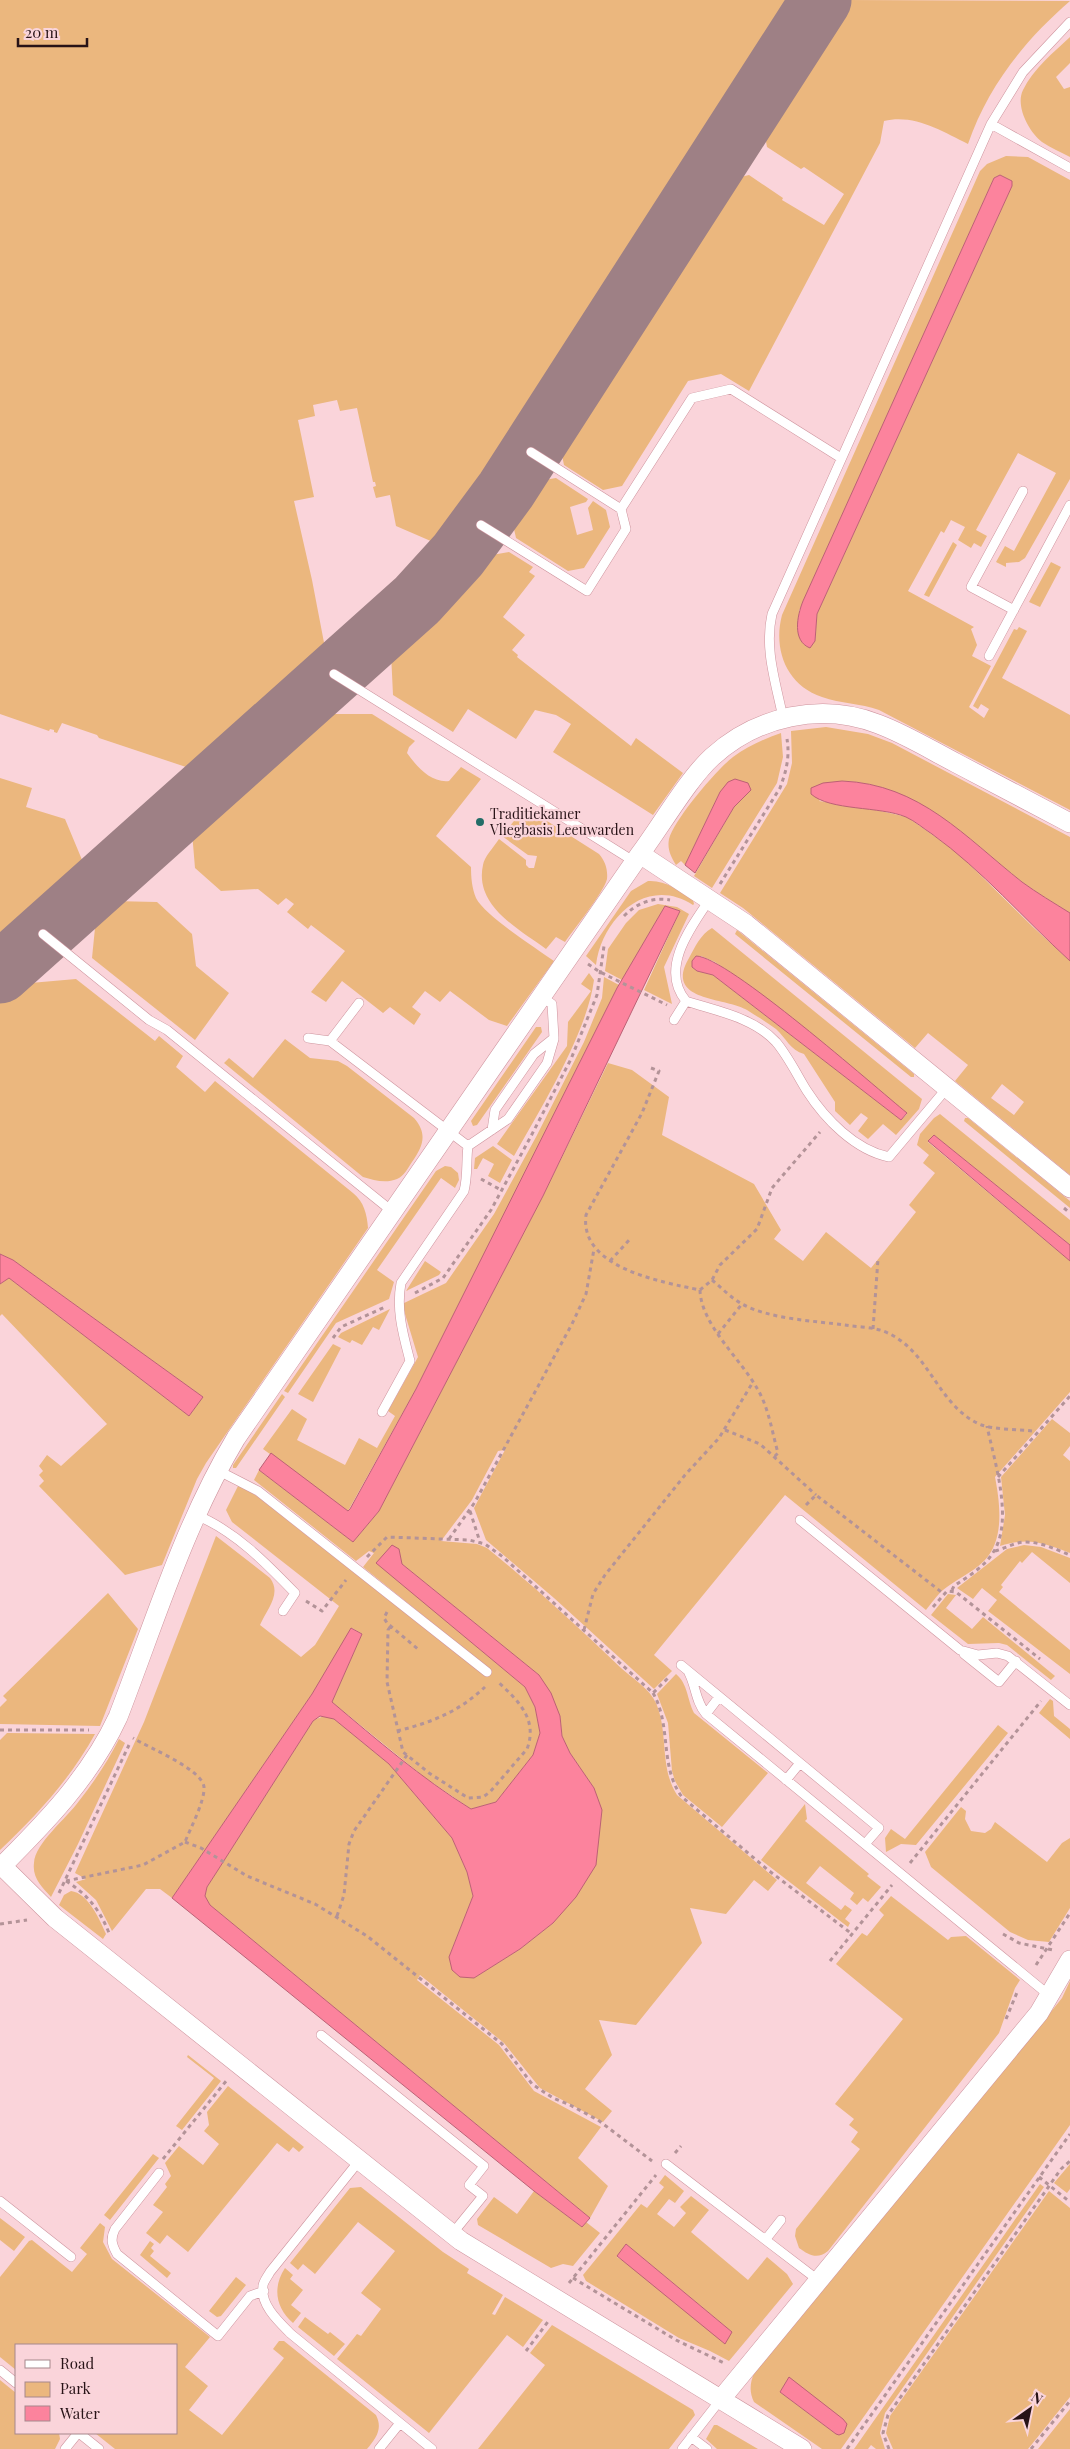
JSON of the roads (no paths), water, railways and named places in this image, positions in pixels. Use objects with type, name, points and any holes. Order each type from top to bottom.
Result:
[{"type":"street","points":[[802,2449],[559,2302],[452,2234],[46,1909],[1,1867],[48,1821],[66,1799],[94,1761],[111,1731],[196,1515],[217,1470],[236,1438],[638,858],[712,758],[753,729],[783,718],[808,714],[832,714],[878,724],[1070,824]]},
{"type":"street","points":[[638,858],[710,899],[746,924],[1070,1188]]},
{"type":"street","points":[[721,2399],[1039,2013],[1070,1961]]},
{"type":"lane","points":[[783,718],[768,648],[768,633],[772,614],[991,124],[1023,72],[1070,22]]},
{"type":"lane","points":[[991,124],[1070,168]]},
{"type":"lane","points":[[621,509],[692,398],[700,396],[731,389],[842,458]]},
{"type":"lane","points":[[481,525],[587,591],[626,529],[621,509],[530,452]]},
{"type":"lane","points":[[1014,610],[971,587],[1023,491]]},
{"type":"lane","points":[[989,656],[1070,505]]},
{"type":"lane","points":[[1061,522],[1070,527]]},
{"type":"lane","points":[[334,674],[638,858]]},
{"type":"lane","points":[[710,899],[699,915],[676,960],[674,978],[680,995],[686,1001],[734,1016],[776,1042],[809,1093],[830,1120],[861,1146],[878,1155],[888,1157],[947,1088]]},
{"type":"lane","points":[[43,934],[149,1020],[168,1030],[393,1212]]},
{"type":"lane","points":[[382,1412],[410,1360],[401,1327],[397,1301],[404,1277],[464,1191],[468,1177],[465,1168],[468,1146],[508,1119],[547,1063],[554,1038],[552,1004],[542,997]]},
{"type":"lane","points":[[674,1020],[686,1001]]},
{"type":"lane","points":[[330,1041],[359,1003]]},
{"type":"lane","points":[[308,1038],[330,1041],[448,1133],[468,1146]]},
{"type":"lane","points":[[492,1130],[495,1110],[534,1054],[554,1038]]},
{"type":"lane","points":[[217,1470],[258,1491],[490,1675]]},
{"type":"lane","points":[[196,1515],[216,1523],[262,1558],[295,1593],[282,1611]]},
{"type":"lane","points":[[800,1520],[998,1682],[1016,1661]]},
{"type":"lane","points":[[960,1650],[978,1655],[997,1653],[1016,1661],[1070,1705]]},
{"type":"lane","points":[[865,1844],[878,1828],[685,1668],[695,1687],[699,1705],[706,1714],[1050,1996]]},
{"type":"lane","points":[[706,1714],[720,1697]]},
{"type":"lane","points":[[786,1780],[800,1763]]},
{"type":"lane","points":[[320,2035],[484,2166],[469,2185],[483,2196],[452,2234]]},
{"type":"lane","points":[[360,2161],[270,2272],[263,2286],[265,2300],[273,2316],[291,2334],[432,2449]]},
{"type":"lane","points":[[664,2166],[766,2239],[818,2280]]},
{"type":"lane","points":[[159,2173],[111,2236],[112,2246],[117,2254],[218,2336],[250,2296],[264,2291]]},
{"type":"lane","points":[[0,2201],[71,2257]]},
{"type":"lane","points":[[766,2239],[781,2220]]},
{"type":"lane","points":[[0,2370],[15,2382]]},
{"type":"lane","points":[[682,2449],[721,2399]]},
{"type":"lane","points":[[379,2449],[400,2423]]},
{"type":"lane","points":[[66,2449],[78,2434]]},
{"type":"lane","points":[[80,2434],[99,2449]]},
{"type":"lane","points":[[691,2438],[707,2449]]},
{"type":"water","points":[[1000,175],[1012,181],[1012,186],[817,614],[815,641],[810,648],[804,645],[798,634],[799,614],[803,601],[994,178]]},
{"type":"water","points":[[735,779],[748,783],[751,790],[734,807],[695,873],[685,865],[720,792],[728,782]]},
{"type":"water","points":[[842,781],[870,784],[918,802],[961,831],[1022,882],[1070,913],[1070,961],[968,863],[913,821],[906,817],[883,811],[830,803],[811,794],[811,788],[823,783]]},
{"type":"water","points":[[665,906],[680,911],[543,1196],[379,1511],[353,1542],[259,1470],[271,1453],[348,1511],[350,1509],[416,1389],[617,988]]},
{"type":"water","points":[[696,956],[713,962],[738,977],[768,999],[907,1113],[901,1120],[713,975],[697,971],[692,967],[692,961]]},
{"type":"water","points":[[934,1135],[1070,1245],[1070,1261],[928,1141]]},
{"type":"water","points":[[0,1254],[13,1260],[203,1397],[189,1416],[9,1278],[0,1284]]},
{"type":"water","points":[[392,1545],[399,1549],[402,1564],[539,1675],[551,1693],[560,1716],[562,1736],[570,1753],[594,1788],[602,1810],[596,1865],[576,1897],[553,1923],[520,1949],[474,1978],[460,1977],[452,1970],[449,1957],[473,1896],[467,1872],[452,1838],[389,1764],[334,1719],[320,1716],[313,1721],[207,1887],[205,1896],[210,1905],[590,2218],[582,2227],[534,2191],[172,1898],[312,1694],[351,1628],[362,1634],[332,1702],[399,1758],[452,1797],[471,1809],[496,1802],[533,1755],[540,1733],[535,1707],[525,1687],[376,1563]]},
{"type":"water","points":[[626,2244],[732,2332],[725,2344],[617,2256]]},
{"type":"water","points":[[789,2377],[843,2419],[847,2424],[844,2433],[836,2434],[780,2392]]},
{"type":"place","name":"Traditiekamer Vliegbasis Leeuwarden","points":[[480,822]]}]
